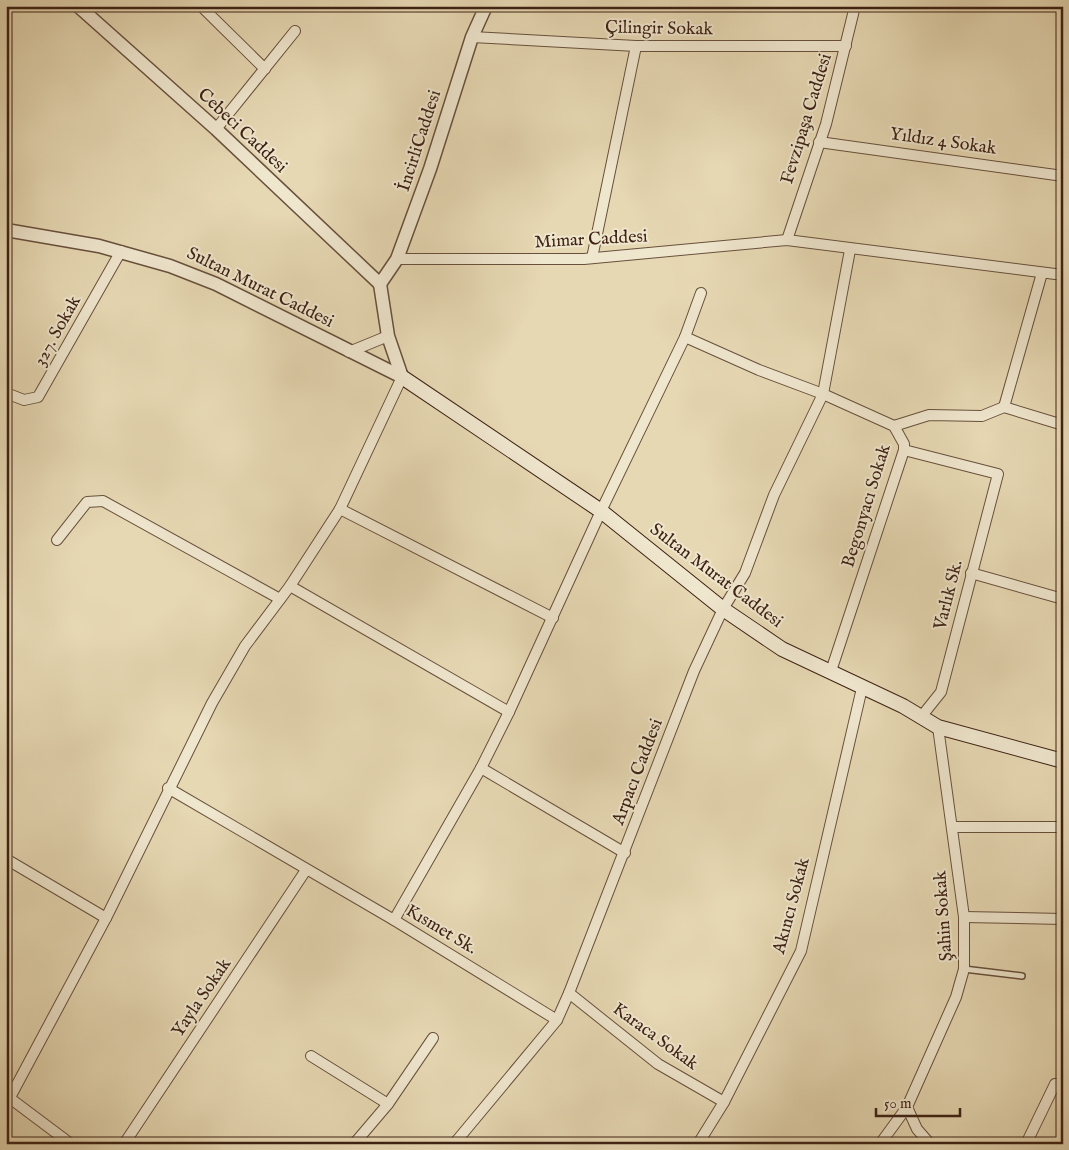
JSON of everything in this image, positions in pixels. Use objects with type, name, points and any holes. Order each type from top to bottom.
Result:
[{"type":"main road","name":"Sultan Murat Caddesi","points":[[402,377],[601,511],[723,609],[782,649],[831,671],[938,727],[1063,761]]},
{"type":"street","name":"Cebeci Caddesi","points":[[78,6],[216,129],[380,284]]},
{"type":"street","points":[[201,6],[265,69]]},
{"type":"street","name":"İncirliCaddesi","points":[[380,284],[397,259],[430,169],[472,37],[486,6]]},
{"type":"street","name":"Fevzipaşa Caddesi","points":[[787,240],[826,124],[854,6]]},
{"type":"street","points":[[216,129],[295,31]]},
{"type":"street","name":"Çilingir Sokak","points":[[472,37],[636,46],[846,46]]},
{"type":"street","points":[[592,258],[636,46]]},
{"type":"street","name":"Yıldız 4 Sokak","points":[[819,142],[1063,176]]},
{"type":"street","name":"Sultan Murat Caddesi","points":[[6,230],[121,251],[170,266],[216,284],[402,377]]},
{"type":"street","name":"Mimar Caddesi","points":[[397,259],[592,258],[787,240],[850,250]]},
{"type":"street","points":[[850,250],[1063,275]]},
{"type":"street","name":"Arpacı Caddesi","points":[[454,1144],[557,1020],[569,993],[625,853],[637,816],[694,671],[723,609],[745,573],[774,495],[823,394],[850,250]]},
{"type":"street","name":"327. Sokak","points":[[6,394],[24,400],[38,397],[121,251]]},
{"type":"street","points":[[1004,407],[1042,273]]},
{"type":"street","points":[[71,1144],[9,1102],[106,918],[168,788],[212,703],[245,646],[290,586],[340,508],[402,377],[388,336],[380,284]]},
{"type":"street","points":[[394,920],[481,768],[509,712],[601,511],[685,337],[701,293]]},
{"type":"street","points":[[349,352],[388,336]]},
{"type":"street","name":"Begonyacı Sokak","points":[[685,337],[758,370],[823,394],[894,426],[904,444],[904,450],[831,671]]},
{"type":"street","points":[[894,426],[929,415],[982,416],[1004,407],[1063,425]]},
{"type":"street","name":"Varlık Sk.","points":[[904,450],[998,474],[971,573],[942,692],[921,717]]},
{"type":"street","points":[[57,540],[87,502],[103,501],[280,599]]},
{"type":"street","points":[[340,508],[553,618]]},
{"type":"street","points":[[971,573],[1063,599]]},
{"type":"street","points":[[290,586],[509,712]]},
{"type":"street","name":"Akıncı Sokak","points":[[698,1144],[724,1102],[801,950],[862,688]]},
{"type":"street","name":"Şahin Sokak","points":[[880,1144],[907,1107],[956,997],[964,969],[964,917],[938,727]]},
{"type":"street","points":[[481,768],[625,853]]},
{"type":"street","name":"Kısmet Sk.","points":[[168,788],[394,920],[557,1020]]},
{"type":"street","points":[[953,827],[1063,827]]},
{"type":"street","points":[[6,859],[106,918]]},
{"type":"street","name":"Yayla Sokak","points":[[124,1144],[306,870]]},
{"type":"street","points":[[964,917],[1063,919]]},
{"type":"street","name":"Karaca Sokak","points":[[569,993],[658,1064],[724,1102]]},
{"type":"street","points":[[354,1144],[388,1104],[433,1038]]},
{"type":"street","points":[[311,1056],[388,1104]]},
{"type":"street","points":[[1026,1144],[1059,1085]]},
{"type":"street","points":[[907,1107],[916,1129],[930,1144]]},
{"type":"lane","points":[[964,969],[1022,976]]}]
